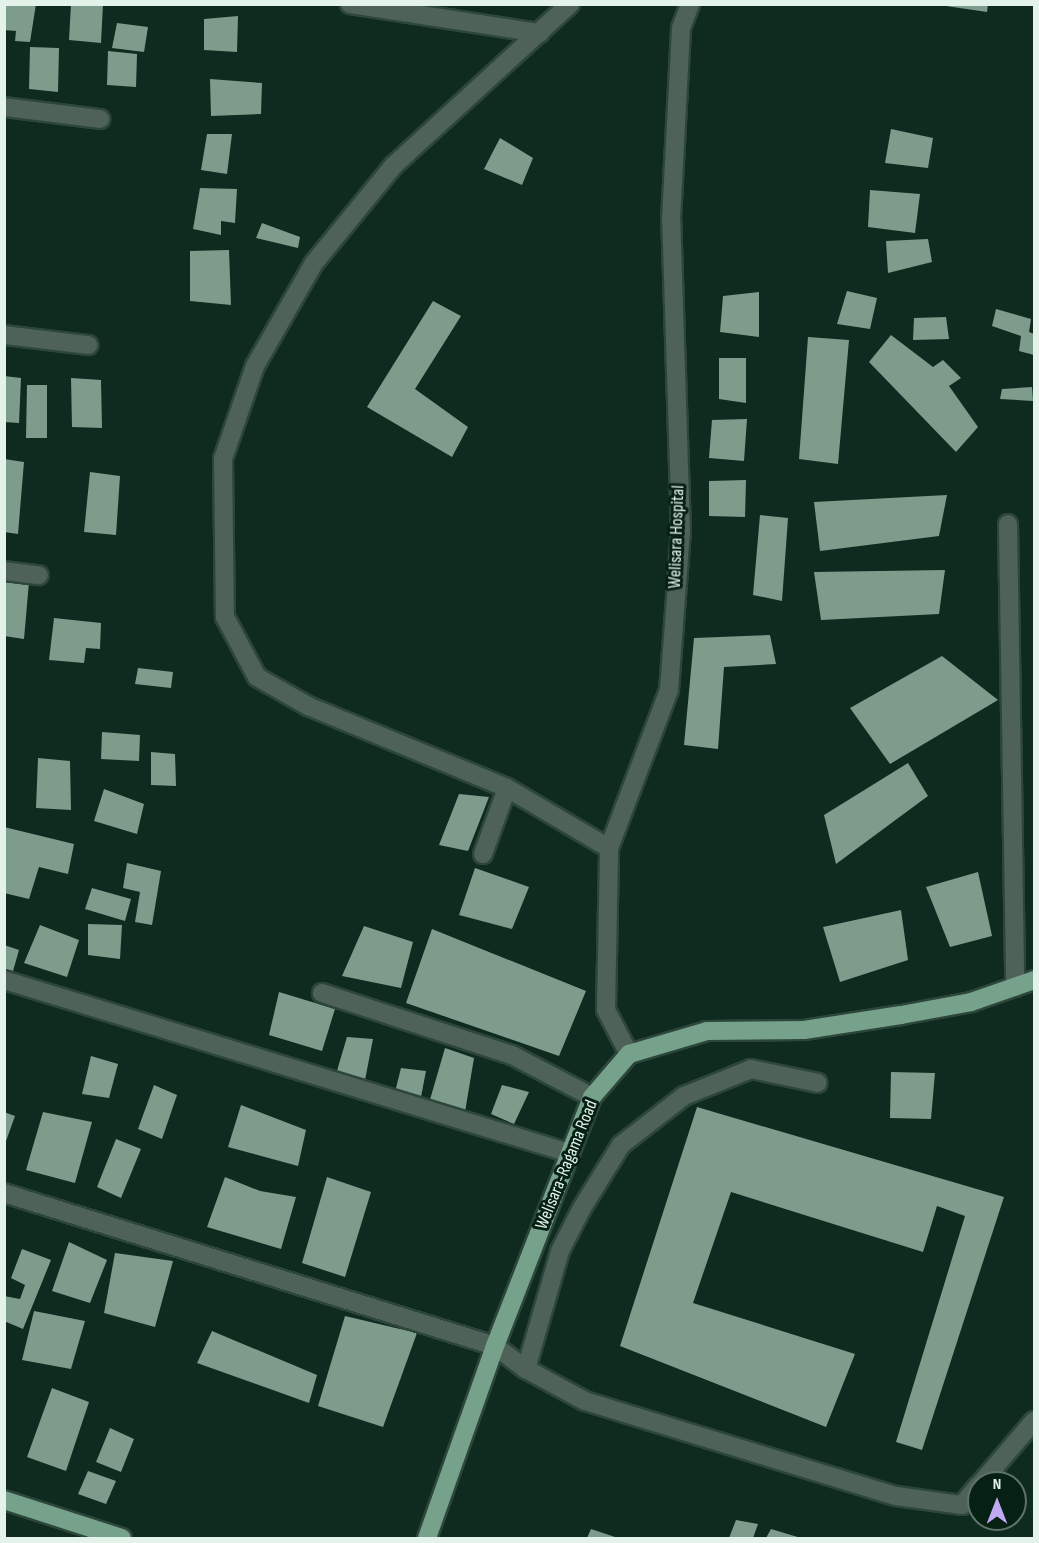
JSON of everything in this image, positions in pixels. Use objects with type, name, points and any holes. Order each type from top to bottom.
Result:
[{"type":"main road","points":[[629,1054],[706,1031],[804,1030],[971,1002],[1035,980]]},
{"type":"main road","name":"Welisara-Ragama Road","points":[[427,1539],[495,1346],[592,1097],[629,1054]]},
{"type":"main road","points":[[4,1500],[122,1539]]},
{"type":"street","points":[[350,4],[540,33]]},
{"type":"street","points":[[570,4],[394,165],[314,263],[255,366],[223,459],[225,617],[257,677],[308,706],[507,788],[609,848]]},
{"type":"street","name":"Welisara Hospital","points":[[629,1054],[606,1010],[609,848],[669,690],[681,531],[671,220],[681,28],[690,4]]},
{"type":"street","points":[[4,107],[100,119]]},
{"type":"street","points":[[4,335],[87,345]]},
{"type":"street","points":[[1008,524],[1015,987]]},
{"type":"street","points":[[4,571],[39,575]]},
{"type":"street","points":[[483,854],[507,788]]},
{"type":"street","points":[[4,980],[569,1153]]},
{"type":"street","points":[[322,993],[512,1055],[592,1097]]},
{"type":"street","points":[[526,1369],[560,1251],[582,1208],[621,1145],[684,1096],[752,1069],[818,1083]]},
{"type":"street","points":[[4,1193],[495,1346],[526,1369],[585,1401],[896,1496],[962,1504],[967,1498]]},
{"type":"street","points":[[992,1471],[1035,1422]]},
{"type":"building","points":[[4,4],[36,4],[30,42],[15,41],[16,31],[4,30]]},
{"type":"building","points":[[71,4],[103,4],[101,43],[69,40]]},
{"type":"building","points":[[946,4],[988,4],[987,12],[946,6]]},
{"type":"building","points":[[238,16],[237,52],[204,50],[204,19]]},
{"type":"building","points":[[117,23],[148,27],[144,52],[112,48]]},
{"type":"building","points":[[30,47],[59,48],[58,92],[29,89]]},
{"type":"building","points":[[108,51],[137,54],[136,87],[107,85]]},
{"type":"building","points":[[210,79],[262,83],[261,114],[211,116]]},
{"type":"building","points":[[891,129],[933,138],[928,168],[885,163]]},
{"type":"building","points":[[207,134],[232,134],[227,174],[201,170]]},
{"type":"building","points":[[500,138],[533,158],[522,185],[484,169]]},
{"type":"building","points":[[200,188],[237,189],[235,223],[221,221],[221,235],[193,229]]},
{"type":"building","points":[[870,190],[920,194],[915,233],[868,227]]},
{"type":"building","points":[[262,223],[300,237],[298,248],[256,238]]},
{"type":"building","points":[[928,239],[932,262],[888,273],[886,241]]},
{"type":"building","points":[[229,250],[231,305],[190,301],[190,251]]},
{"type":"building","points":[[847,291],[877,298],[870,329],[837,324]]},
{"type":"building","points":[[759,292],[759,337],[720,332],[723,296]]},
{"type":"building","points":[[433,301],[461,316],[415,389],[468,427],[452,457],[367,407]]},
{"type":"building","points":[[996,309],[1031,319],[1029,332],[1034,334],[1034,355],[1019,351],[1021,336],[992,326]]},
{"type":"building","points":[[946,317],[949,339],[913,340],[914,318]]},
{"type":"building","points":[[891,335],[933,367],[943,360],[961,378],[949,386],[978,427],[956,452],[869,362]]},
{"type":"building","points":[[808,337],[849,340],[838,464],[799,459]]},
{"type":"building","points":[[719,358],[746,358],[746,403],[719,399]]},
{"type":"building","points":[[4,376],[21,378],[19,423],[4,422]]},
{"type":"building","points":[[71,378],[101,380],[102,428],[72,427]]},
{"type":"building","points":[[27,385],[47,385],[47,438],[26,438]]},
{"type":"building","points":[[1032,387],[1033,401],[1000,399],[1002,389]]},
{"type":"building","points":[[747,419],[744,461],[709,458],[712,420]]},
{"type":"building","points":[[4,459],[24,462],[18,534],[4,532]]},
{"type":"building","points":[[90,472],[120,476],[116,535],[84,532]]},
{"type":"building","points":[[746,480],[745,517],[709,516],[709,481]]},
{"type":"building","points":[[947,495],[939,536],[820,551],[814,502]]},
{"type":"building","points":[[760,515],[788,518],[782,601],[753,595]]},
{"type":"building","points":[[945,570],[939,614],[821,620],[814,572]]},
{"type":"building","points":[[4,579],[29,582],[24,639],[4,636]]},
{"type":"building","points":[[54,618],[101,623],[100,649],[86,648],[84,663],[49,660]]},
{"type":"building","points":[[770,635],[776,664],[724,667],[718,749],[684,745],[694,638]]},
{"type":"building","points":[[942,656],[998,700],[890,764],[850,708]]},
{"type":"building","points":[[138,668],[173,672],[171,688],[135,684]]},
{"type":"building","points":[[102,732],[140,735],[139,761],[101,759]]},
{"type":"building","points":[[151,752],[175,754],[176,786],[151,785]]},
{"type":"building","points":[[38,758],[70,761],[71,810],[36,808]]},
{"type":"building","points":[[908,763],[928,796],[836,864],[824,815]]},
{"type":"building","points":[[104,789],[144,804],[137,834],[94,821]]},
{"type":"building","points":[[459,794],[489,797],[468,851],[439,845]]},
{"type":"building","points":[[4,827],[74,844],[68,874],[39,867],[29,899],[4,893]]},
{"type":"building","points":[[127,863],[161,871],[152,925],[135,922],[140,892],[123,888]]},
{"type":"building","points":[[475,868],[529,887],[512,929],[459,915]]},
{"type":"building","points":[[978,872],[992,936],[950,947],[926,887]]},
{"type":"building","points":[[92,888],[131,899],[125,921],[85,909]]},
{"type":"building","points":[[901,910],[908,960],[840,982],[823,927]]},
{"type":"building","points":[[88,924],[122,925],[120,959],[88,955]]},
{"type":"building","points":[[40,925],[79,940],[67,977],[24,963]]},
{"type":"building","points":[[364,926],[413,942],[401,988],[342,976]]},
{"type":"building","points":[[432,929],[586,991],[559,1056],[406,1003]]},
{"type":"building","points":[[4,945],[19,950],[11,978],[4,976]]},
{"type":"building","points":[[279,992],[335,1009],[322,1051],[269,1035]]},
{"type":"building","points":[[347,1037],[373,1039],[365,1080],[336,1074]]},
{"type":"building","points":[[445,1048],[474,1058],[465,1112],[429,1103]]},
{"type":"building","points":[[91,1056],[118,1064],[109,1098],[82,1094]]},
{"type":"building","points":[[401,1068],[426,1071],[421,1097],[395,1092]]},
{"type":"building","points":[[891,1072],[935,1073],[931,1119],[890,1118]]},
{"type":"building","points":[[154,1085],[177,1095],[162,1139],[138,1129]]},
{"type":"building","points":[[502,1085],[529,1092],[514,1124],[491,1114]]},
{"type":"building","points":[[241,1105],[306,1130],[298,1166],[228,1147]]},
{"type":"building","points":[[697,1107],[1004,1197],[922,1450],[896,1442],[965,1216],[937,1206],[923,1252],[731,1192],[693,1303],[855,1354],[826,1427],[620,1346]]},
{"type":"building","points":[[4,1112],[15,1116],[5,1144],[4,1144]]},
{"type":"building","points":[[43,1112],[92,1122],[75,1183],[26,1170]]},
{"type":"building","points":[[116,1139],[141,1149],[121,1198],[97,1187]]},
{"type":"building","points":[[225,1177],[260,1191],[296,1197],[281,1249],[207,1227]]},
{"type":"building","points":[[327,1177],[371,1192],[345,1277],[302,1263]]},
{"type":"building","points":[[69,1242],[107,1260],[90,1303],[52,1291]]},
{"type":"building","points":[[22,1249],[51,1260],[23,1329],[4,1321],[4,1296],[20,1299],[25,1285],[11,1278]]},
{"type":"building","points":[[115,1253],[173,1261],[155,1327],[104,1313]]},
{"type":"building","points":[[34,1311],[85,1321],[71,1369],[22,1360]]},
{"type":"building","points":[[345,1316],[417,1333],[383,1427],[318,1406]]},
{"type":"building","points":[[212,1331],[317,1375],[309,1403],[197,1363]]},
{"type":"building","points":[[52,1388],[89,1402],[66,1471],[27,1457]]},
{"type":"building","points":[[110,1428],[134,1439],[121,1472],[96,1462]]},
{"type":"building","points":[[88,1471],[116,1481],[106,1504],[78,1494]]},
{"type":"building","points":[[736,1520],[758,1524],[753,1538],[729,1538]]},
{"type":"building","points":[[591,1529],[618,1538],[587,1538]]},
{"type":"building","points":[[771,1529],[801,1538],[766,1538]]}]
